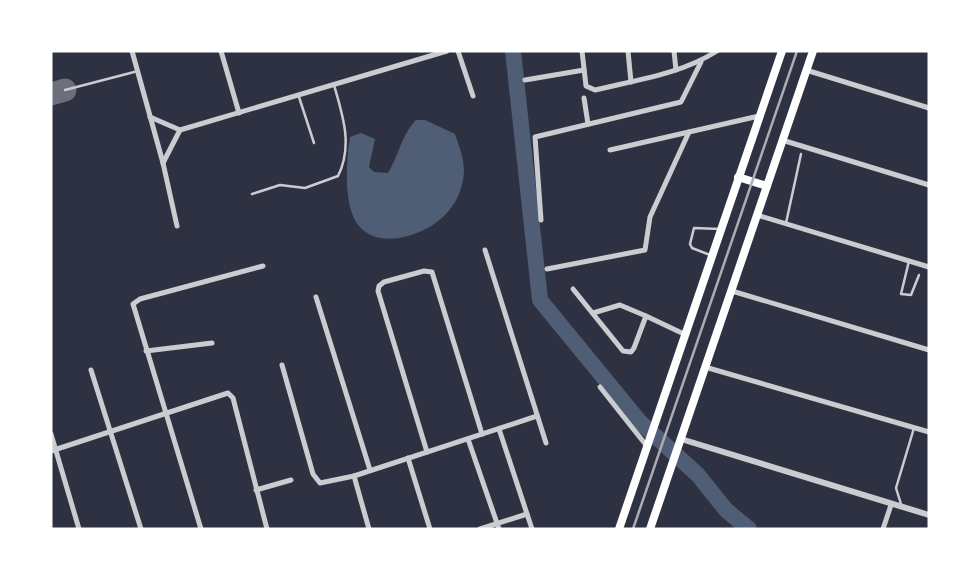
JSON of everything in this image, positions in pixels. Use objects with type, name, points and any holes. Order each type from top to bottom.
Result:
[{"type":"main road","points":[[619,529],[710,255],[782,51]]},
{"type":"main road","points":[[650,529],[813,51]]},
{"type":"main road","points":[[738,177],[767,186]]},
{"type":"street","points":[[132,51],[163,163],[177,226]]},
{"type":"street","points":[[222,51],[239,113]]},
{"type":"street","points":[[150,117],[180,130],[447,51]]},
{"type":"street","points":[[458,51],[472,96]]},
{"type":"street","points":[[582,51],[590,90],[676,70],[701,62],[718,51]]},
{"type":"street","points":[[628,51],[631,82]]},
{"type":"street","points":[[674,51],[676,70]]},
{"type":"street","points":[[541,220],[535,137],[681,102],[701,62]]},
{"type":"street","points":[[525,80],[584,70]]},
{"type":"street","points":[[806,70],[929,108]]},
{"type":"street","points":[[584,98],[588,124]]},
{"type":"street","points":[[610,150],[759,116]]},
{"type":"street","points":[[163,163],[180,130]]},
{"type":"street","points":[[547,269],[645,250],[650,217],[689,132]]},
{"type":"street","points":[[782,140],[929,185]]},
{"type":"street","points":[[757,215],[929,267]]},
{"type":"street","points":[[485,250],[546,443]]},
{"type":"street","points":[[201,529],[132,307],[135,301],[263,266]]},
{"type":"street","points":[[427,452],[378,292],[379,286],[384,282],[425,271],[432,272],[482,434]]},
{"type":"street","points":[[573,289],[627,353],[634,348],[646,316]]},
{"type":"street","points":[[732,291],[929,350]]},
{"type":"street","points":[[316,297],[370,470]]},
{"type":"street","points":[[593,313],[620,305],[684,334]]},
{"type":"street","points":[[146,351],[212,343]]},
{"type":"street","points":[[282,365],[317,482],[354,476],[537,416]]},
{"type":"street","points":[[705,367],[929,432]]},
{"type":"street","points":[[91,370],[141,529]]},
{"type":"street","points":[[600,387],[647,442]]},
{"type":"street","points":[[53,450],[224,393],[230,394],[267,529]]},
{"type":"street","points":[[499,429],[532,529]]},
{"type":"street","points":[[51,434],[53,450],[79,529]]},
{"type":"street","points":[[468,439],[498,526]]},
{"type":"street","points":[[681,439],[929,515]]},
{"type":"street","points":[[408,458],[430,529]]},
{"type":"street","points":[[354,476],[369,529]]},
{"type":"street","points":[[256,490],[291,480]]},
{"type":"street","points":[[883,529],[891,505]]},
{"type":"street","points":[[480,529],[498,526],[527,514]]},
{"type":"lane","points":[[65,90],[138,71]]},
{"type":"lane","points":[[252,194],[280,185],[304,188],[338,176],[343,165],[346,129],[334,85]]},
{"type":"lane","points":[[298,96],[314,143]]},
{"type":"lane","points":[[786,223],[802,154]]},
{"type":"lane","points":[[710,255],[692,248],[690,243],[694,228],[720,229]]},
{"type":"lane","points":[[909,261],[901,294],[911,295],[919,275]]},
{"type":"lane","points":[[900,507],[901,498],[896,488],[914,428]]},
{"type":"water","points":[[416,120],[425,120],[455,134],[464,171],[458,197],[444,216],[423,230],[399,238],[372,236],[359,226],[350,207],[347,158],[350,137],[361,133],[375,139],[369,167],[374,172],[388,173],[407,132]]},
{"type":"waterway","points":[[513,51],[540,300],[640,422],[698,475],[726,510],[749,529]]},
{"type":"taxiway","points":[[51,94],[65,90]]},
{"type":"railway","points":[[633,529],[797,51]]}]
